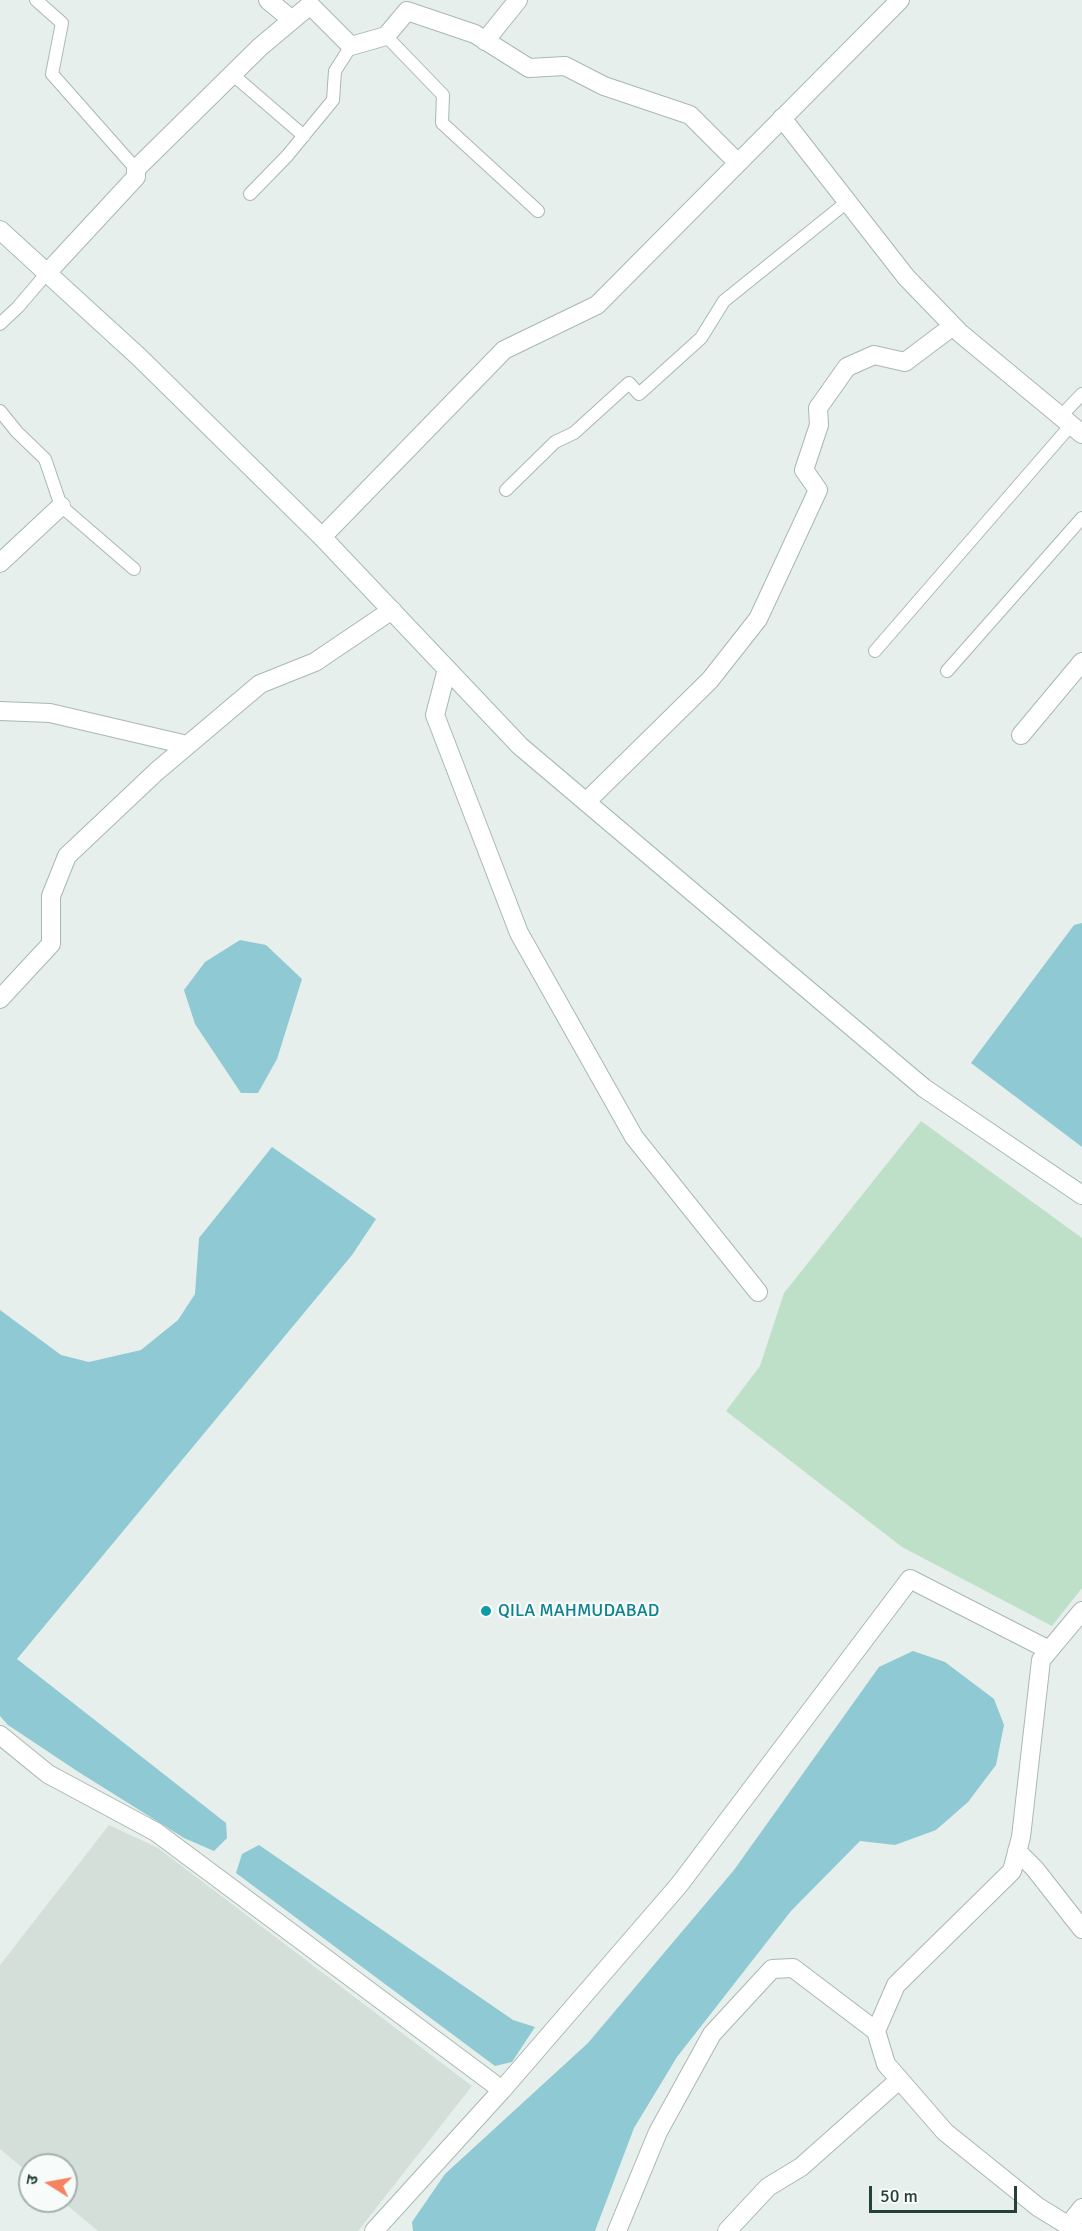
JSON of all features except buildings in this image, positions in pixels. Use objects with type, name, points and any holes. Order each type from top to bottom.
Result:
[{"type":"street","points":[[268,0],[292,20]]},
{"type":"street","points":[[485,41],[518,0]]},
{"type":"street","points":[[322,537],[504,350],[597,305],[900,0]]},
{"type":"street","points":[[47,273],[136,177],[136,169],[232,74],[310,5],[351,46],[386,36],[407,11],[475,34],[529,68],[565,66],[604,86],[690,115],[738,163]]},
{"type":"street","points":[[782,118],[906,277],[953,326],[1071,425]]},
{"type":"street","points":[[0,230],[139,357],[322,537],[520,746],[924,1088],[1082,1195]]},
{"type":"street","points":[[586,802],[710,680],[758,619],[818,490],[804,470],[819,425],[818,408],[847,367],[874,355],[905,362],[953,326]]},
{"type":"street","points":[[0,563],[61,506]]},
{"type":"street","points":[[0,999],[51,944],[51,896],[67,855],[157,771],[260,684],[315,662],[392,610]]},
{"type":"street","points":[[1021,735],[1081,666]]},
{"type":"street","points":[[447,669],[435,715],[519,933],[634,1137],[758,1292]]},
{"type":"street","points":[[0,711],[50,713],[187,745]]},
{"type":"street","points":[[374,2231],[502,2090],[679,1886],[910,1579],[1049,1650]]},
{"type":"street","points":[[876,2031],[896,1985],[1012,1871],[1021,1837],[1041,1660],[1082,1611]]},
{"type":"street","points":[[0,1735],[48,1774],[156,1832],[502,2090]]},
{"type":"street","points":[[1017,1851],[1035,1869],[1082,1929]]},
{"type":"street","points":[[616,2231],[658,2132],[712,2034],[772,1969],[793,1968],[876,2031],[886,2064],[945,2132],[1038,2207],[1072,2228],[1082,2208]]},
{"type":"street","points":[[727,2231],[768,2187],[801,2168],[899,2080]]},
{"type":"lane","points":[[36,0],[62,23],[52,74],[136,169]]},
{"type":"lane","points":[[386,36],[443,95],[442,123],[538,211]]},
{"type":"lane","points":[[250,194],[287,156],[333,100],[335,71],[351,46]]},
{"type":"lane","points":[[232,74],[304,136]]},
{"type":"lane","points":[[506,490],[555,442],[574,433],[629,383],[639,394],[701,338],[724,301],[847,202]]},
{"type":"lane","points":[[0,324],[47,273]]},
{"type":"lane","points":[[875,651],[1071,425],[1082,394]]},
{"type":"lane","points":[[0,411],[17,432],[45,459],[61,506],[134,569]]},
{"type":"lane","points":[[947,671],[1082,518]]},
{"type":"shaded area","points":[[109,1825],[158,1848],[472,2086],[358,2231],[98,2231],[76,2213],[78,2153],[18,2153],[18,2164],[0,2149],[0,1965]]},
{"type":"green space","points":[[921,1121],[1082,1238],[1082,1588],[1052,1626],[902,1547],[726,1411],[760,1366],[784,1293]]},
{"type":"water","points":[[1082,923],[1082,1147],[971,1063],[1074,925]]},
{"type":"water","points":[[240,940],[266,945],[302,979],[277,1059],[258,1093],[241,1093],[195,1024],[184,990],[205,962]]},
{"type":"water","points":[[272,1147],[376,1219],[352,1255],[17,1659],[226,1823],[227,1838],[214,1851],[184,1838],[77,1771],[8,1725],[0,1716],[0,1310],[61,1355],[89,1362],[141,1350],[178,1320],[195,1294],[199,1238]]},
{"type":"water","points":[[913,1651],[945,1662],[994,1699],[1004,1725],[996,1765],[968,1802],[936,1830],[895,1845],[860,1841],[791,1911],[677,2057],[634,2128],[595,2231],[413,2231],[412,2222],[445,2174],[588,2043],[734,1870],[879,1667]]},
{"type":"water","points":[[259,1845],[513,2020],[535,2027],[512,2062],[495,2066],[236,1873],[242,1854]]},
{"type":"place","name":"QILA MAHMUDABAD","points":[[486,1611]]}]
